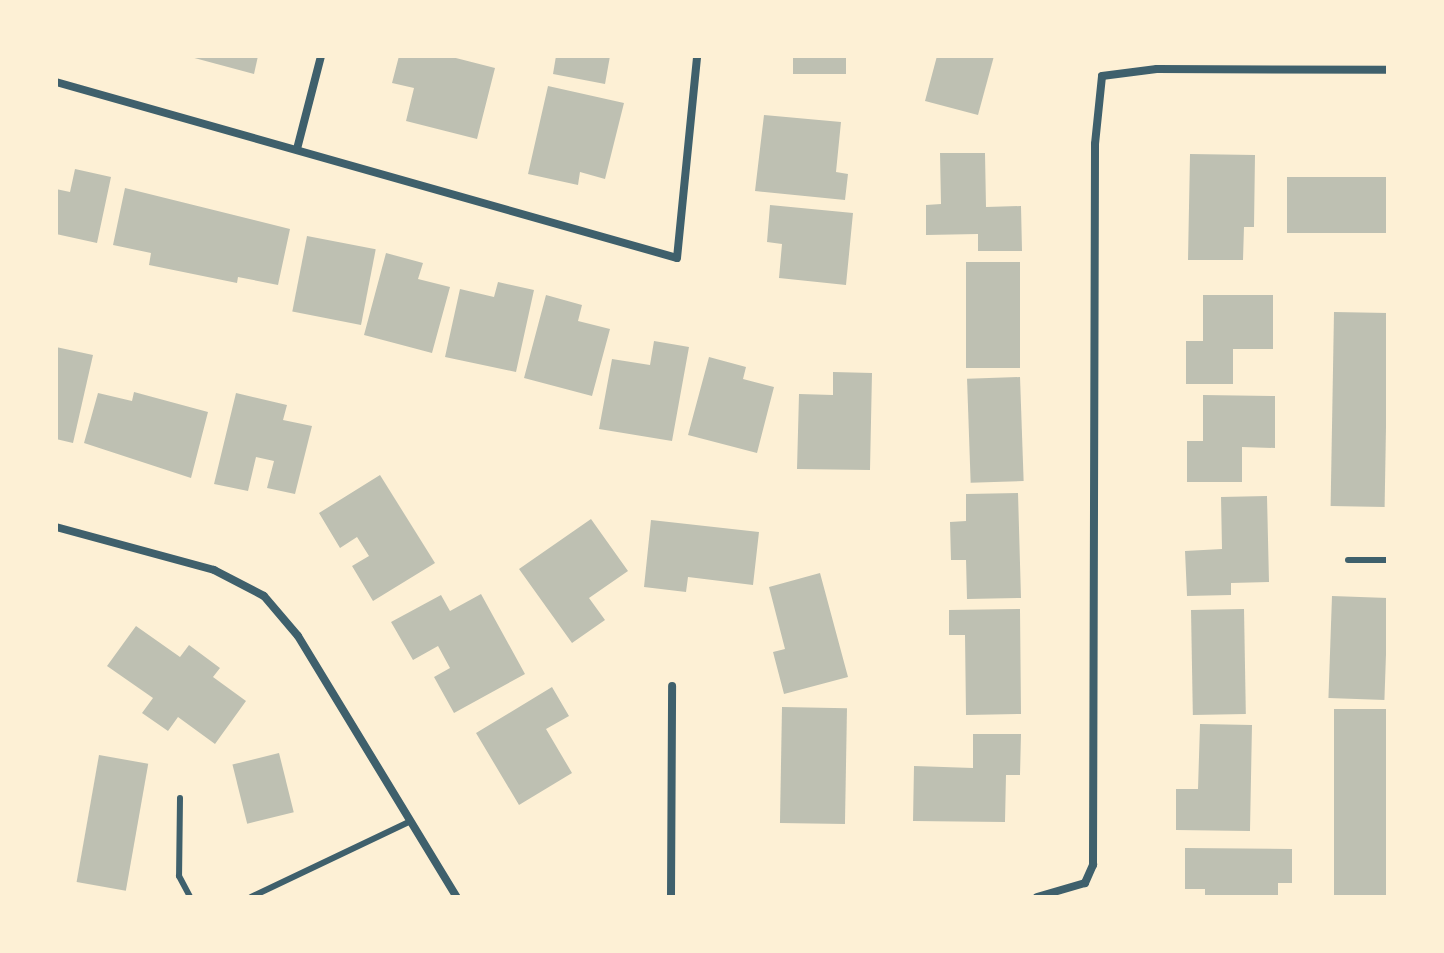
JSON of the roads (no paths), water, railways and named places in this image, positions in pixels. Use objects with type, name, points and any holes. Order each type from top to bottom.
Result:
[{"type":"street","points":[[297,149],[321,56]]},
{"type":"street","points":[[56,82],[677,258],[697,56]]},
{"type":"street","points":[[1037,897],[1085,883],[1093,865],[1095,841],[1095,144],[1102,76],[1157,69],[1388,70]]},
{"type":"street","points":[[56,527],[214,570],[264,596],[298,636],[457,897]]},
{"type":"street","points":[[671,897],[672,686]]},
{"type":"lane","points":[[1348,560],[1388,560]]},
{"type":"lane","points":[[180,798],[179,876],[190,897]]},
{"type":"lane","points":[[251,897],[411,821]]}]
